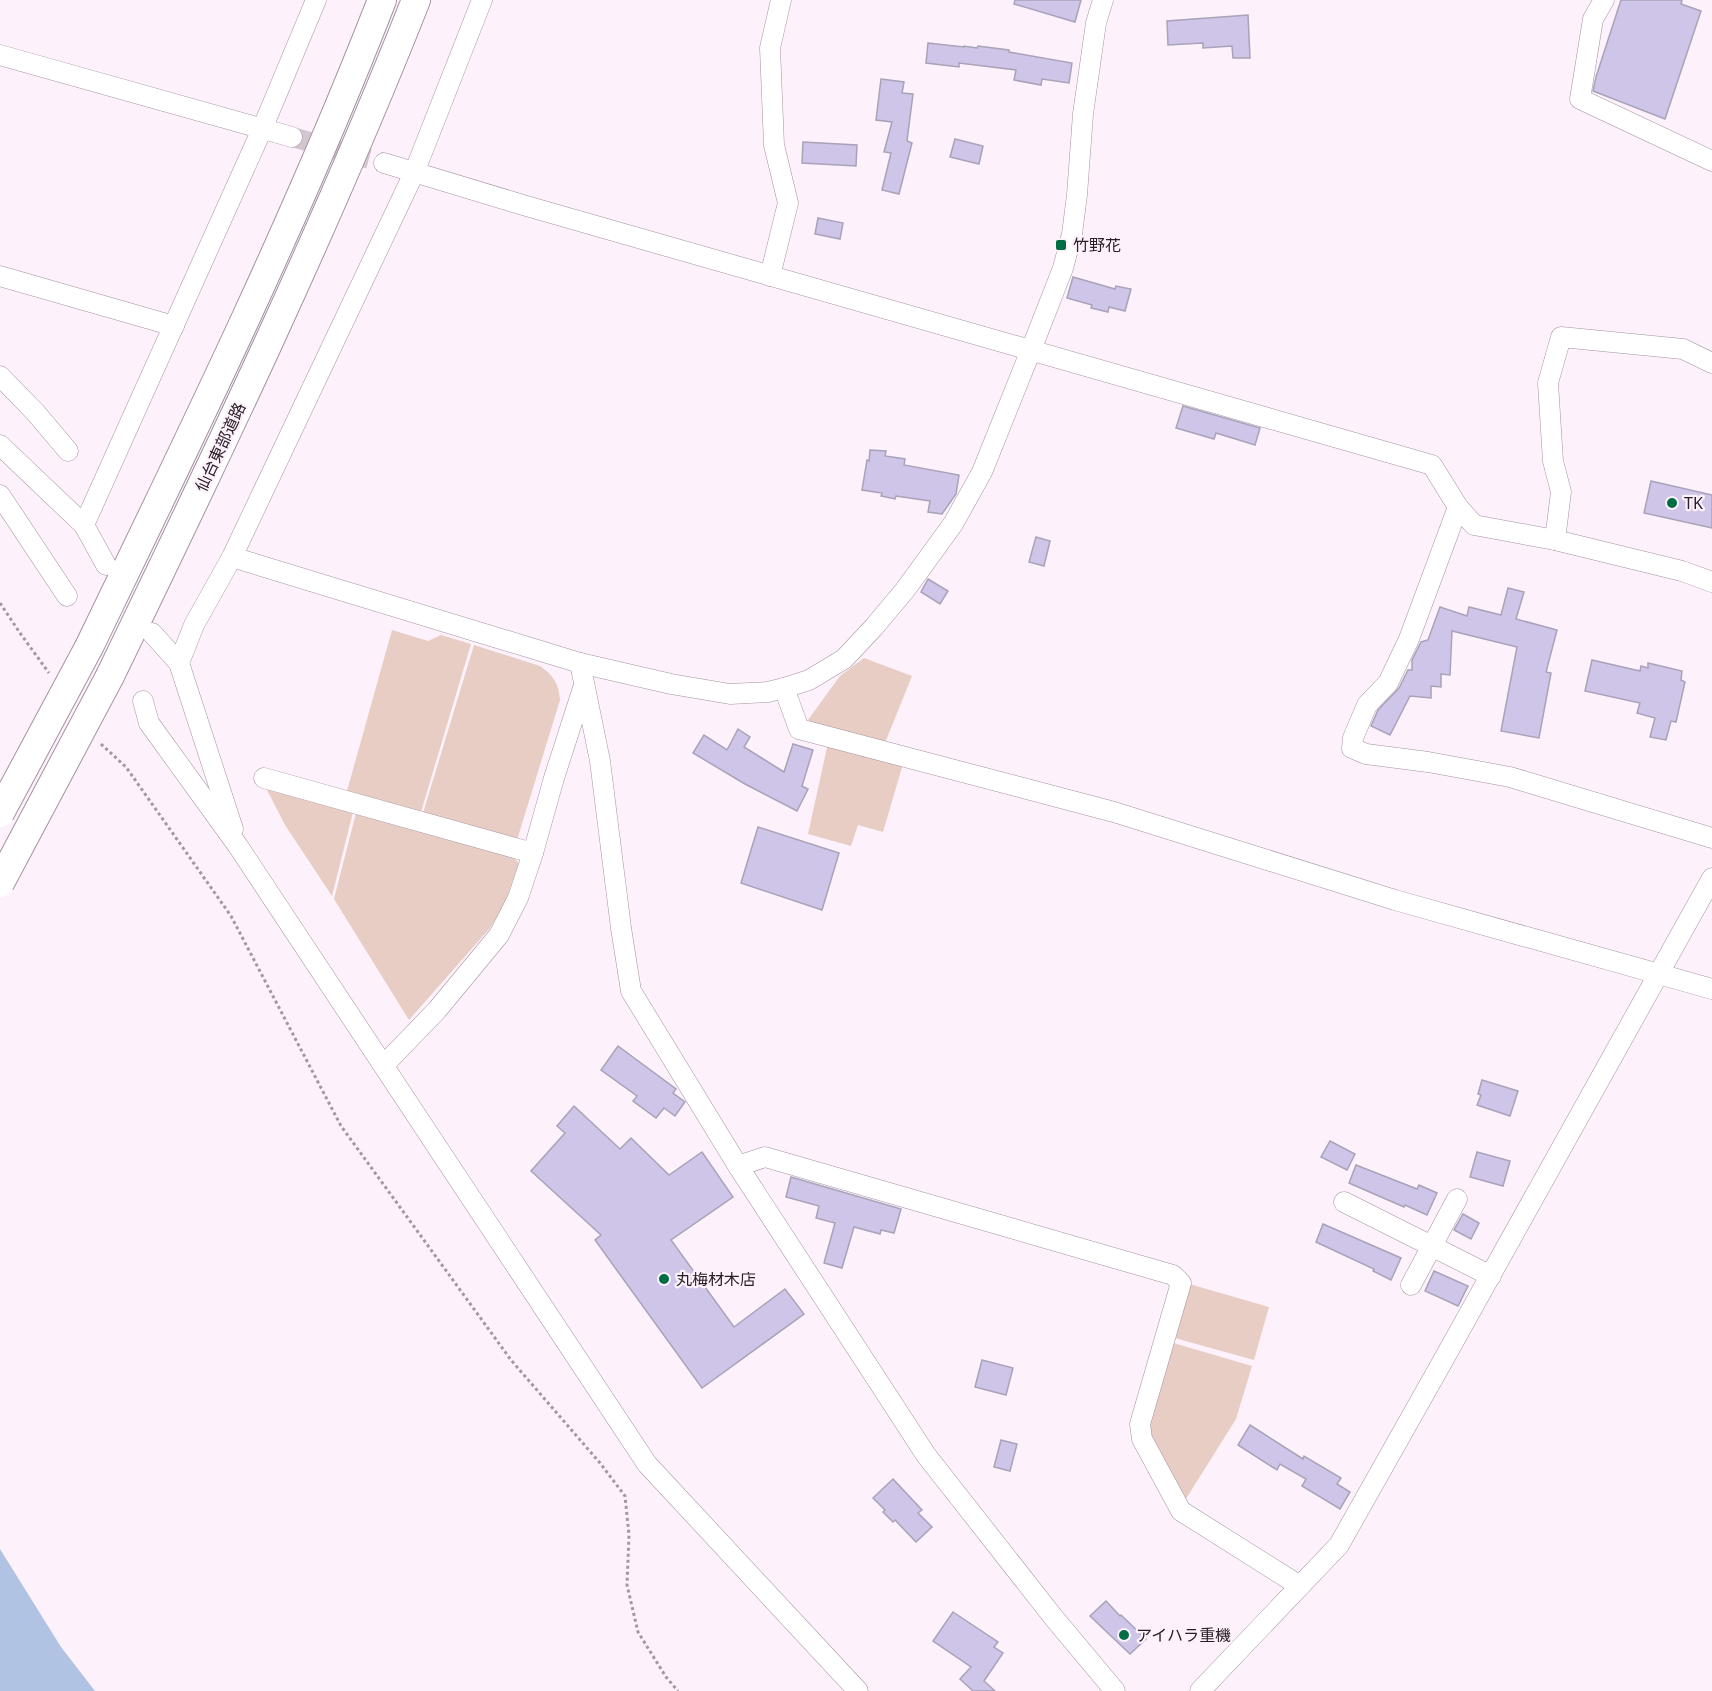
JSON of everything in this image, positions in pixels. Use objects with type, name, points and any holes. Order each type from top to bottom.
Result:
[{"type":"highway","name":"仙台東部道路","points":[[0,813],[89,647],[246,319],[382,0]]},
{"type":"highway","name":"仙台東部道路","points":[[0,883],[110,676],[207,477],[346,170],[416,0]]},
{"type":"street","points":[[84,525],[263,127],[316,0]]},
{"type":"street","points":[[179,663],[194,625],[232,556],[414,172],[482,0]]},
{"type":"street","points":[[771,276],[788,203],[774,145],[770,48],[781,0]]},
{"type":"street","points":[[232,556],[580,663],[670,684],[730,694],[768,692],[809,680],[844,659],[912,581],[953,524],[982,471],[1031,350],[1063,268],[1072,234],[1083,114],[1096,23],[1103,0]]},
{"type":"street","points":[[1604,0],[1593,19],[1580,99],[1712,161]]},
{"type":"street","points":[[0,55],[292,137]]},
{"type":"street","points":[[384,164],[1432,465],[1458,507],[1474,525],[1555,540],[1682,570],[1712,582]]},
{"type":"street","points":[[0,276],[174,326]]},
{"type":"street","points":[[1555,540],[1561,492],[1553,461],[1548,383],[1561,337],[1683,349],[1712,363]]},
{"type":"street","points":[[0,376],[36,413],[68,452]]},
{"type":"street","points":[[0,445],[84,525],[106,566]]},
{"type":"street","points":[[0,495],[67,596]]},
{"type":"street","points":[[1458,507],[1409,639],[1388,683],[1367,705],[1353,738],[1352,748],[1366,754],[1428,762],[1510,777],[1712,838]]},
{"type":"street","points":[[152,633],[179,663],[238,846]]},
{"type":"street","points":[[580,663],[600,761],[631,991],[738,1166],[926,1455],[1054,1618],[1115,1691]]},
{"type":"street","points":[[384,1065],[437,1010],[500,935],[518,898],[533,853],[584,683]]},
{"type":"street","points":[[784,688],[799,729],[1114,813],[1395,900],[1712,988]]},
{"type":"street","points":[[142,701],[148,723],[238,846],[647,1464],[858,1691]]},
{"type":"street","points":[[264,778],[533,853]]},
{"type":"street","points":[[1200,1691],[1339,1545],[1712,878]]},
{"type":"street","points":[[738,1166],[765,1157],[1173,1275],[1181,1283],[1140,1424],[1142,1439],[1181,1511],[1300,1586]]},
{"type":"street","points":[[1411,1285],[1457,1199]]},
{"type":"street","points":[[1344,1202],[1491,1276]]},
{"type":"path","points":[[0,603],[55,681]]},
{"type":"path","points":[[97,738],[104,748],[126,767],[231,916],[341,1126],[511,1360],[600,1463],[625,1496],[629,1534],[627,1585],[638,1632],[666,1677],[678,1691]]},
{"type":"shaded area","points":[[392,630],[428,641],[441,635],[471,644],[421,812],[347,791]]},
{"type":"shaded area","points":[[474,645],[540,666],[552,676],[558,689],[560,700],[517,840],[423,813]]},
{"type":"shaded area","points":[[864,658],[912,676],[885,743],[815,724],[808,720],[840,676]]},
{"type":"shaded area","points":[[828,743],[903,764],[883,832],[858,825],[851,846],[808,834]]},
{"type":"shaded area","points":[[266,788],[353,812],[332,896],[285,825]]},
{"type":"shaded area","points":[[356,813],[514,858],[519,863],[504,905],[490,928],[409,1020],[334,899]]},
{"type":"shaded area","points":[[1186,1283],[1269,1307],[1254,1360],[1171,1337]]},
{"type":"shaded area","points":[[1170,1342],[1252,1366],[1236,1419],[1184,1502],[1153,1453],[1148,1418]]},
{"type":"water","points":[[0,1549],[61,1647],[95,1691],[0,1691]]},
{"type":"building","points":[[1015,0],[1081,0],[1075,22],[1014,4]]},
{"type":"building","points":[[1621,0],[1682,0],[1681,4],[1701,11],[1665,119],[1593,91]]},
{"type":"building","points":[[1248,15],[1250,58],[1233,58],[1232,46],[1203,48],[1203,43],[1168,45],[1167,21]]},
{"type":"building","points":[[928,43],[1009,50],[1009,52],[1072,63],[1069,83],[1042,79],[1041,85],[1014,80],[1016,70],[959,63],[959,67],[926,63]]},
{"type":"building","points":[[881,79],[904,82],[902,93],[913,94],[907,141],[912,143],[899,194],[882,190],[891,153],[884,152],[892,122],[876,120]]},
{"type":"building","points":[[955,139],[983,146],[979,164],[950,157]]},
{"type":"building","points":[[803,142],[857,145],[856,166],[802,163]]},
{"type":"building","points":[[818,218],[843,223],[840,239],[815,234]]},
{"type":"building","points":[[1073,277],[1115,289],[1116,286],[1131,289],[1125,311],[1109,307],[1108,312],[1067,298]]},
{"type":"building","points":[[1183,406],[1260,428],[1255,445],[1216,433],[1214,439],[1176,428]]},
{"type":"building","points":[[870,450],[886,451],[885,456],[905,459],[904,465],[959,475],[956,494],[942,514],[928,512],[930,501],[896,496],[895,499],[881,496],[882,493],[862,490]]},
{"type":"building","points":[[1651,481],[1712,495],[1712,528],[1644,513]]},
{"type":"building","points":[[1036,537],[1050,541],[1044,566],[1029,562]]},
{"type":"building","points":[[928,579],[948,591],[940,604],[921,592]]},
{"type":"building","points":[[1508,588],[1524,592],[1516,619],[1557,630],[1546,672],[1551,673],[1539,738],[1501,731],[1517,647],[1452,631],[1450,675],[1441,674],[1441,687],[1431,686],[1431,698],[1410,696],[1390,735],[1371,726],[1378,710],[1399,688],[1408,670],[1412,670],[1412,660],[1421,642],[1428,640],[1440,607],[1467,616],[1469,607],[1501,615]]},
{"type":"building","points":[[1592,660],[1640,671],[1641,666],[1648,668],[1648,663],[1682,671],[1681,680],[1685,682],[1676,722],[1671,721],[1666,740],[1650,737],[1655,718],[1637,713],[1640,703],[1585,691]]},
{"type":"building","points":[[738,729],[750,737],[744,747],[784,772],[793,744],[813,750],[802,786],[808,789],[797,811],[693,753],[704,735],[727,750]]},
{"type":"building","points":[[758,827],[839,853],[822,910],[741,883]]},
{"type":"building","points":[[618,1046],[676,1089],[673,1093],[685,1102],[675,1116],[664,1108],[656,1118],[633,1101],[637,1096],[601,1070]]},
{"type":"building","points":[[1482,1080],[1518,1091],[1510,1116],[1477,1105],[1481,1095],[1478,1094]]},
{"type":"building","points":[[574,1106],[620,1149],[631,1138],[669,1175],[702,1152],[733,1197],[671,1240],[734,1327],[785,1289],[804,1314],[702,1388],[595,1240],[601,1235],[531,1171],[565,1133],[557,1126]]},
{"type":"building","points":[[1330,1141],[1355,1154],[1347,1170],[1321,1157]]},
{"type":"building","points":[[1477,1152],[1510,1161],[1503,1186],[1470,1177]]},
{"type":"building","points":[[1356,1165],[1417,1189],[1419,1185],[1437,1193],[1427,1215],[1349,1183]]},
{"type":"building","points":[[791,1177],[901,1209],[894,1233],[881,1230],[880,1234],[854,1227],[842,1268],[824,1263],[835,1223],[816,1218],[819,1206],[786,1197]]},
{"type":"building","points":[[1463,1214],[1479,1223],[1471,1239],[1454,1230]]},
{"type":"building","points":[[1323,1224],[1401,1258],[1391,1280],[1373,1271],[1374,1269],[1316,1242]]},
{"type":"building","points":[[1434,1271],[1468,1286],[1458,1306],[1425,1291]]},
{"type":"building","points":[[982,1360],[1013,1368],[1006,1395],[975,1387]]},
{"type":"building","points":[[1250,1425],[1303,1459],[1304,1456],[1341,1478],[1337,1484],[1350,1492],[1340,1509],[1302,1486],[1306,1479],[1280,1464],[1277,1470],[1238,1445]]},
{"type":"building","points":[[1001,1440],[1017,1444],[1010,1471],[994,1467]]},
{"type":"building","points":[[893,1479],[922,1510],[918,1513],[932,1527],[916,1542],[895,1520],[893,1522],[883,1512],[885,1510],[873,1498]]},
{"type":"building","points":[[1106,1601],[1146,1639],[1130,1654],[1090,1616]]},
{"type":"building","points":[[953,1612],[998,1642],[994,1647],[1003,1653],[984,1681],[995,1691],[973,1691],[960,1679],[971,1667],[933,1641]]},
{"type":"tunnel","points":[[292,137],[384,163]]},
{"type":"place","name":"竹野花","points":[[1061,245]]},
{"type":"place","name":"TK","points":[[1672,503]]},
{"type":"place","name":"丸梅材木店","points":[[664,1279]]},
{"type":"place","name":"アイハラ重機","points":[[1124,1635]]}]
